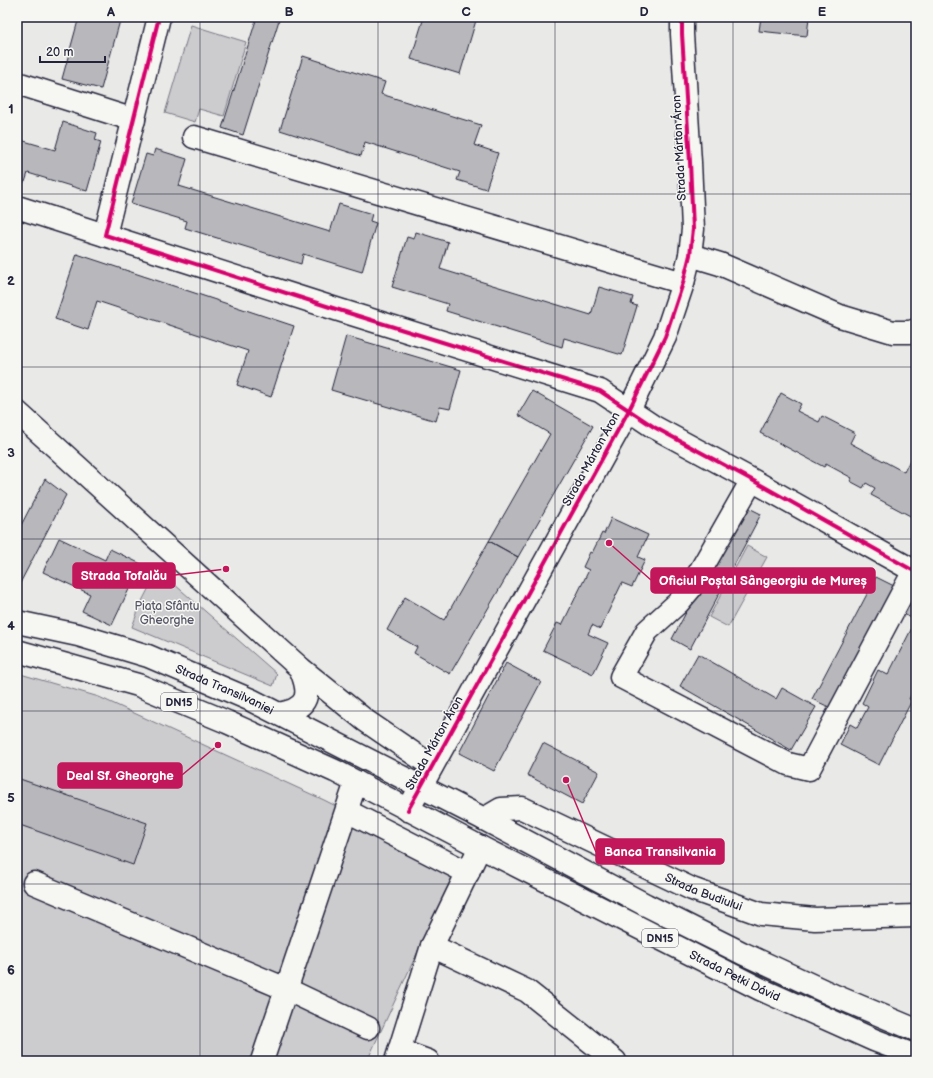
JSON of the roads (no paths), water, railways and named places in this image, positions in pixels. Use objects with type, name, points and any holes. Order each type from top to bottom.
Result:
[{"type":"street","points":[[105,235],[159,17]]},
{"type":"street","name":"Strada Márton Áron","points":[[408,810],[498,650],[629,410],[665,337],[690,255],[693,229],[682,17]]},
{"type":"street","points":[[17,83],[134,120]]},
{"type":"street","points":[[194,137],[683,282]]},
{"type":"street","points":[[17,207],[339,310],[600,390],[654,427],[752,480],[914,571],[809,769],[788,764],[621,677],[646,631],[679,602],[690,589],[752,480]]},
{"type":"street","points":[[690,255],[720,264],[840,316],[893,332],[910,332],[916,330]]},
{"type":"street","points":[[17,412],[300,668],[366,721],[432,766]]},
{"type":"street","name":"Strada Transilvaniei","points":[[17,622],[78,635],[148,656],[251,700],[420,788]]},
{"type":"street","name":"DN15","points":[[17,651],[138,685],[227,722],[356,782],[408,810]]},
{"type":"street","points":[[279,714],[300,706],[304,700],[307,691],[306,681],[300,668]]},
{"type":"street","points":[[262,1061],[356,782]]},
{"type":"street","name":"Strada Petki Dávid","points":[[420,788],[484,819],[646,905],[742,953],[835,996],[916,1030]]},
{"type":"street","name":"Strada Budiului","points":[[484,819],[500,809],[522,808],[692,889],[761,914],[815,918],[916,916]]},
{"type":"street","name":"Strada Petki Dávid","points":[[408,810],[760,989],[874,1040],[916,1056]]},
{"type":"street","points":[[347,811],[468,873]]},
{"type":"street","points":[[428,1061],[398,1056],[432,946],[480,847]]},
{"type":"street","points":[[34,883],[286,989],[368,1028]]},
{"type":"street","points":[[432,946],[527,991],[615,1061]]},
{"type":"place","name":"Oficiul Poștal Sângeorgiu de Mureș","points":[[609,543]]},
{"type":"place","name":"Strada Tofalău","points":[[226,569]]},
{"type":"place","name":"Deal Sf. Gheorghe","points":[[218,745]]},
{"type":"place","name":"Banca Transilvania","points":[[566,780]]},
{"type":"park label","name":"Piața Sfântu Gheorghe","points":[[167,613]]}]
